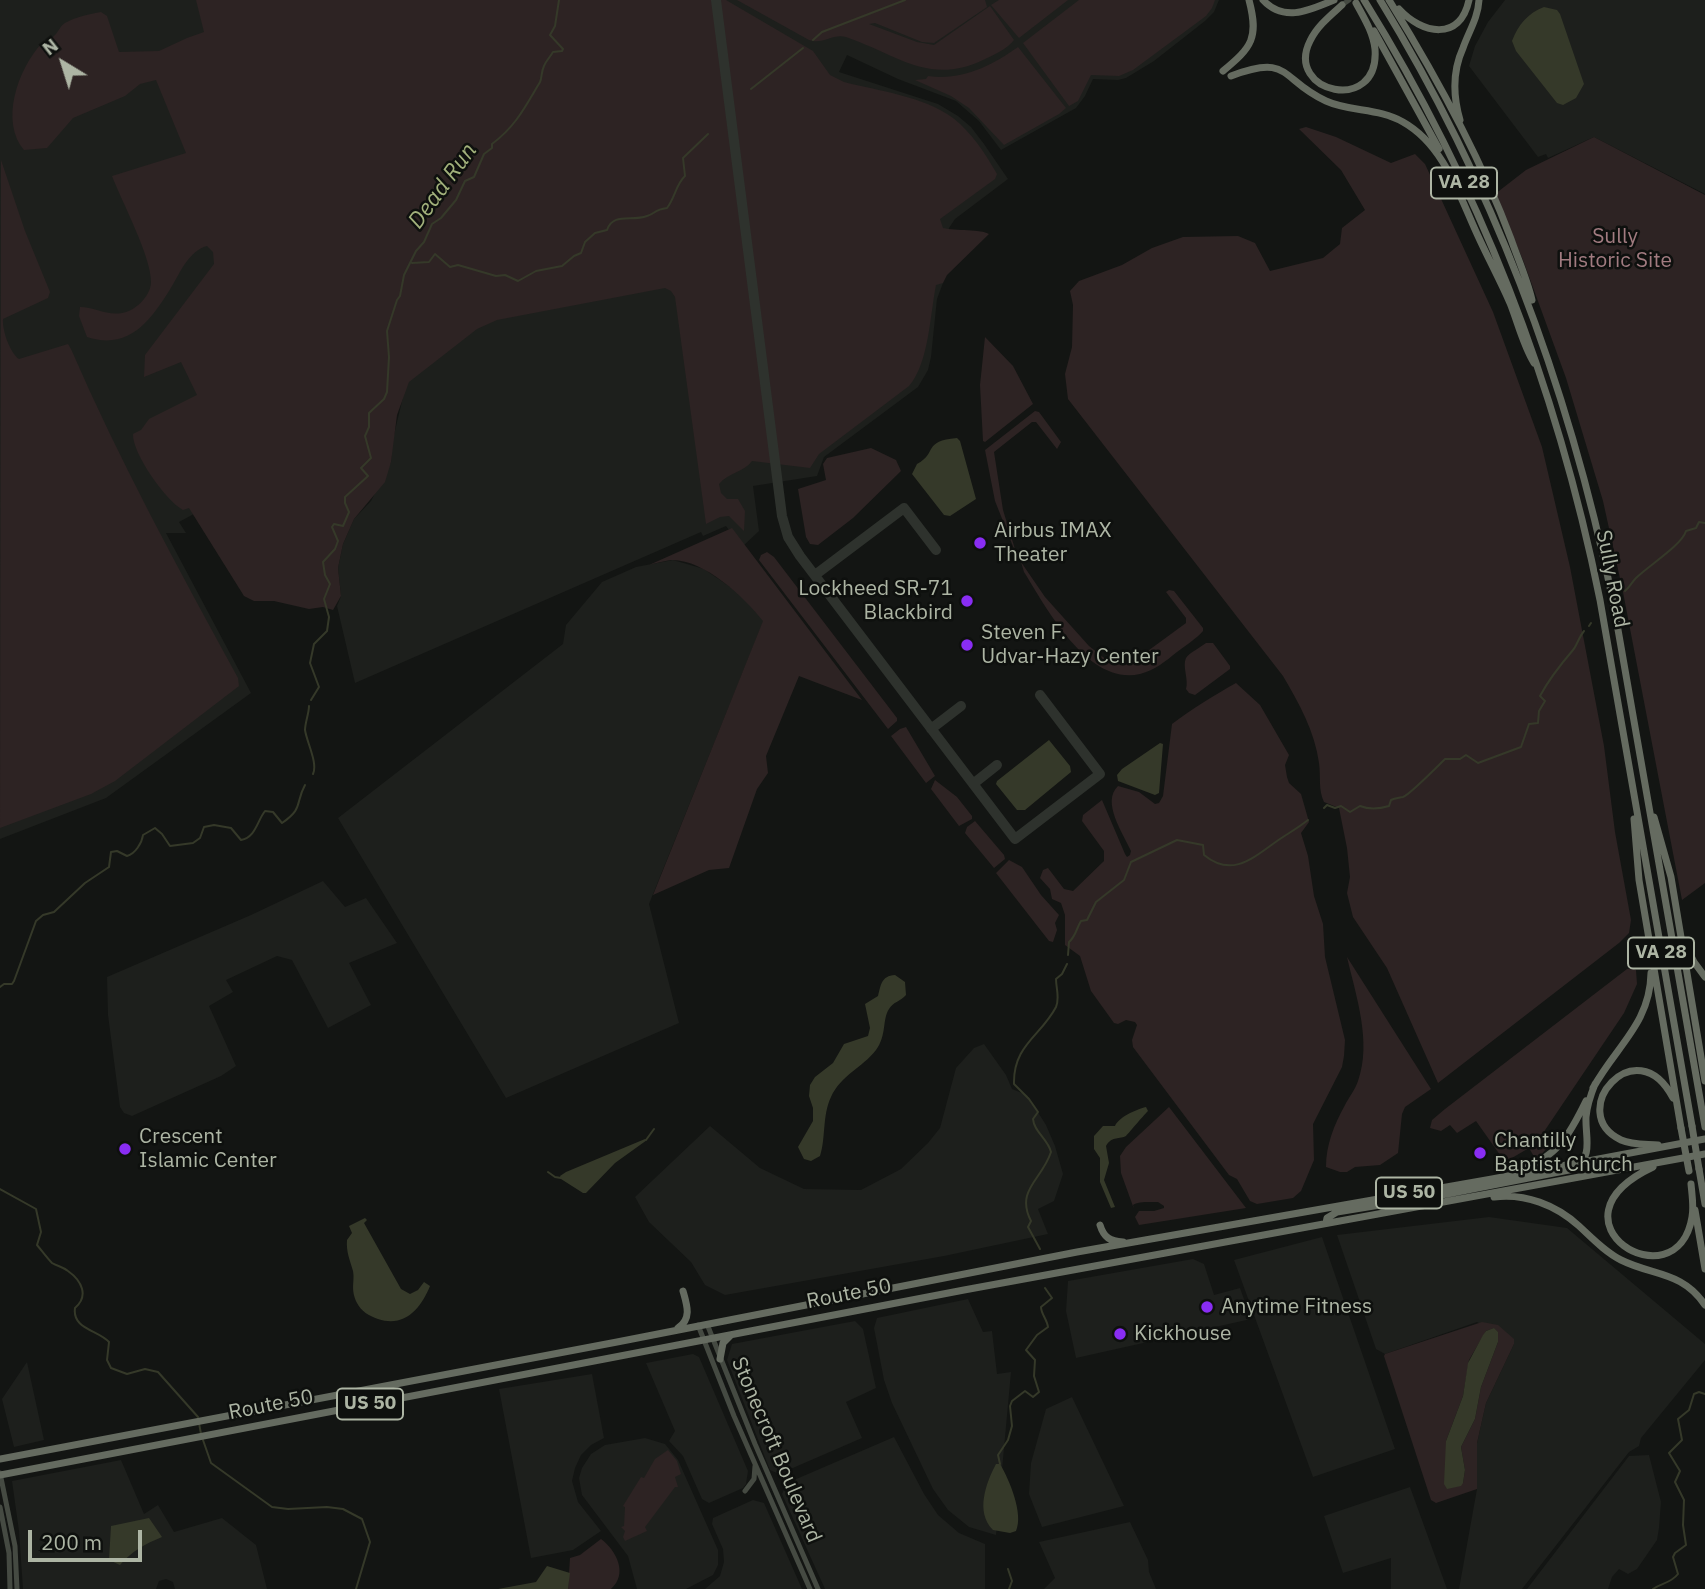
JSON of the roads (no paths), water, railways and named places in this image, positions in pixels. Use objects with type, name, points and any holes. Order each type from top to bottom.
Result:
[{"type":"highway","points":[[1249,0],[1254,20],[1253,38],[1227,74],[1255,67],[1275,68],[1326,101],[1395,118],[1427,141],[1455,185]]},
{"type":"highway","points":[[1262,0],[1277,11],[1290,14],[1306,12],[1334,0]]},
{"type":"highway","name":"Sully Road","points":[[1380,0],[1463,149],[1498,225],[1536,321],[1575,440],[1613,601],[1705,1126]]},
{"type":"highway","points":[[1391,0],[1470,146],[1530,289],[1536,321]]},
{"type":"highway","points":[[1391,0],[1413,23],[1426,29],[1439,30],[1461,19],[1469,0]]},
{"type":"highway","points":[[1470,146],[1458,110],[1456,79],[1461,51],[1475,19],[1479,0]]},
{"type":"highway","points":[[1353,2],[1373,40],[1374,65],[1368,77],[1359,85],[1339,90],[1327,88],[1314,78],[1307,66],[1306,53],[1315,32],[1353,2]]},
{"type":"highway","points":[[1353,2],[1418,108],[1510,303],[1529,355],[1542,376]]},
{"type":"highway","name":"Sully Road","points":[[1353,2],[1426,106],[1468,191],[1498,258],[1542,376],[1566,457],[1589,549],[1705,1204]]},
{"type":"highway","points":[[1631,779],[1638,870],[1705,1269]]},
{"type":"highway","points":[[1645,786],[1667,861],[1705,1082]]},
{"type":"highway","points":[[1681,936],[1705,977]]},
{"type":"highway","points":[[1492,1179],[1533,1166],[1559,1147],[1573,1128],[1595,1083],[1633,1032],[1645,1009],[1651,992],[1651,951]]},
{"type":"highway","points":[[1677,1107],[1657,1078],[1633,1071],[1619,1075],[1608,1084],[1600,1107],[1605,1126],[1622,1140],[1646,1144],[1677,1144]]},
{"type":"highway","points":[[1326,1223],[1331,1215],[1338,1212],[1565,1172],[1583,1163],[1586,1154],[1586,1114],[1595,1083]]},
{"type":"highway","name":"Route 50","points":[[0,1459],[1131,1243],[1705,1139]]},
{"type":"highway","name":"Route 50","points":[[0,1474],[712,1338],[1705,1154]]},
{"type":"highway","points":[[1681,1158],[1652,1167],[1628,1180],[1618,1190],[1612,1199],[1608,1216],[1617,1240],[1628,1250],[1645,1256],[1663,1254],[1673,1249],[1684,1237],[1690,1224],[1691,1184]]},
{"type":"highway","points":[[1427,1205],[1502,1196],[1520,1197],[1540,1203],[1567,1216],[1617,1258],[1680,1280],[1693,1290],[1705,1305]]},
{"type":"highway","points":[[1100,1225],[1105,1236],[1111,1241],[1131,1243]]},
{"type":"highway","points":[[675,1330],[686,1322],[688,1316],[683,1291]]},
{"type":"highway","points":[[720,1359],[723,1343],[734,1334]]},
{"type":"main road","name":"Stonecroft Boulevard","points":[[702,1325],[712,1338],[818,1589]]},
{"type":"main road","name":"Stonecroft Boulevard","points":[[702,1325],[703,1340],[810,1589]]},
{"type":"main road","points":[[745,1491],[754,1479],[755,1463]]},
{"type":"main road","points":[[0,1474],[15,1546],[17,1589]]},
{"type":"main road","points":[[0,1507],[8,1548],[10,1589]]},
{"type":"waterway","name":"Dead Run","points":[[311,700],[319,687],[310,663],[314,644],[327,631],[329,617],[324,599],[330,584],[323,562],[335,549],[338,541],[332,527],[334,524],[343,526],[349,512],[345,497],[368,476],[361,468],[371,458],[365,436],[369,427],[369,413],[384,399],[387,392],[387,331],[400,296],[404,275],[432,224],[441,218],[456,200],[465,181],[474,177],[484,154],[519,116],[540,82],[544,66],[553,52],[562,51],[550,35],[555,26],[559,0]]},
{"type":"waterway","points":[[813,40],[822,32],[905,0]]},
{"type":"waterway","points":[[751,89],[803,48]]},
{"type":"waterway","points":[[412,263],[429,262],[435,254],[450,267],[458,265],[496,276],[505,275],[518,281],[536,271],[562,266],[581,253],[585,242],[595,233],[607,230],[614,221],[641,218],[667,208],[685,176],[683,158],[708,134]]},
{"type":"waterway","points":[[1625,591],[1636,578],[1678,543],[1686,531],[1696,528],[1699,522],[1705,523]]},
{"type":"waterway","points":[[1324,808],[1327,805],[1335,808],[1341,806],[1350,812],[1360,806],[1374,809],[1389,806],[1391,800],[1406,795],[1445,759],[1460,759],[1466,755],[1478,763],[1521,747],[1529,724],[1538,723],[1539,711],[1545,701],[1540,696],[1584,631]]},
{"type":"waterway","name":"Dead Run","points":[[309,706],[305,730],[313,759],[313,774]]},
{"type":"waterway","name":"Dead Run","points":[[0,987],[14,981],[36,921],[43,915],[54,912],[85,883],[109,867],[111,852],[130,855],[138,848],[143,835],[155,828],[170,846],[193,843],[200,838],[204,827],[214,825],[231,828],[241,840],[250,836],[265,811],[273,812],[282,823],[289,818],[296,809],[305,785]]},
{"type":"waterway","points":[[1068,955],[1069,942],[1081,921],[1087,920],[1096,902],[1124,880],[1131,862],[1177,840],[1203,845],[1204,855],[1214,862],[1224,865],[1242,863],[1308,820]]},
{"type":"waterway","points":[[1040,1249],[1028,1227],[1031,1221],[1026,1201],[1051,1152],[1034,1124],[1033,1119],[1038,1112],[1014,1084],[1015,1071],[1023,1050],[1056,1007],[1056,979],[1067,964]]},
{"type":"waterway","points":[[646,1140],[654,1129]]},
{"type":"waterway","points":[[548,1172],[561,1178]]},
{"type":"waterway","points":[[0,1189],[36,1209],[41,1232],[37,1245],[52,1263],[77,1279],[83,1294],[75,1308],[75,1315],[82,1325],[109,1342],[107,1360],[111,1368],[127,1374],[145,1369],[158,1372],[198,1417]]},
{"type":"waterway","points":[[1000,1464],[998,1455],[1008,1440],[1012,1426],[1012,1401],[1025,1391],[1033,1397],[1039,1392],[1034,1376],[1035,1360],[1026,1350],[1037,1335],[1048,1327],[1041,1307],[1052,1298],[1045,1288]]},
{"type":"waterway","points":[[1653,1589],[1678,1574],[1673,1557],[1686,1545],[1683,1525],[1684,1500],[1675,1482],[1680,1471],[1669,1453],[1682,1440],[1678,1419],[1689,1410],[1694,1394],[1705,1394]]},
{"type":"waterway","points":[[199,1423],[201,1434]]},
{"type":"waterway","points":[[203,1440],[211,1463],[272,1507],[343,1509],[362,1519],[370,1542],[356,1589]]},
{"type":"waterway","points":[[1008,1569],[1012,1581],[1009,1589]]},
{"type":"place","name":"Airbus IMAX Theater","points":[[980,543]]},
{"type":"place","name":"Lockheed SR-71 Blackbird","points":[[967,601]]},
{"type":"place","name":"Steven F. Udvar-Hazy Center","points":[[967,645]]},
{"type":"place","name":"Crescent Islamic Center","points":[[125,1149]]},
{"type":"place","name":"Chantilly Baptist Church","points":[[1480,1153]]},
{"type":"place","name":"Anytime Fitness","points":[[1207,1307]]},
{"type":"place","name":"Kickhouse","points":[[1120,1334]]},
{"type":"park label","name":"Sully Historic Site","points":[[1615,249]]}]
